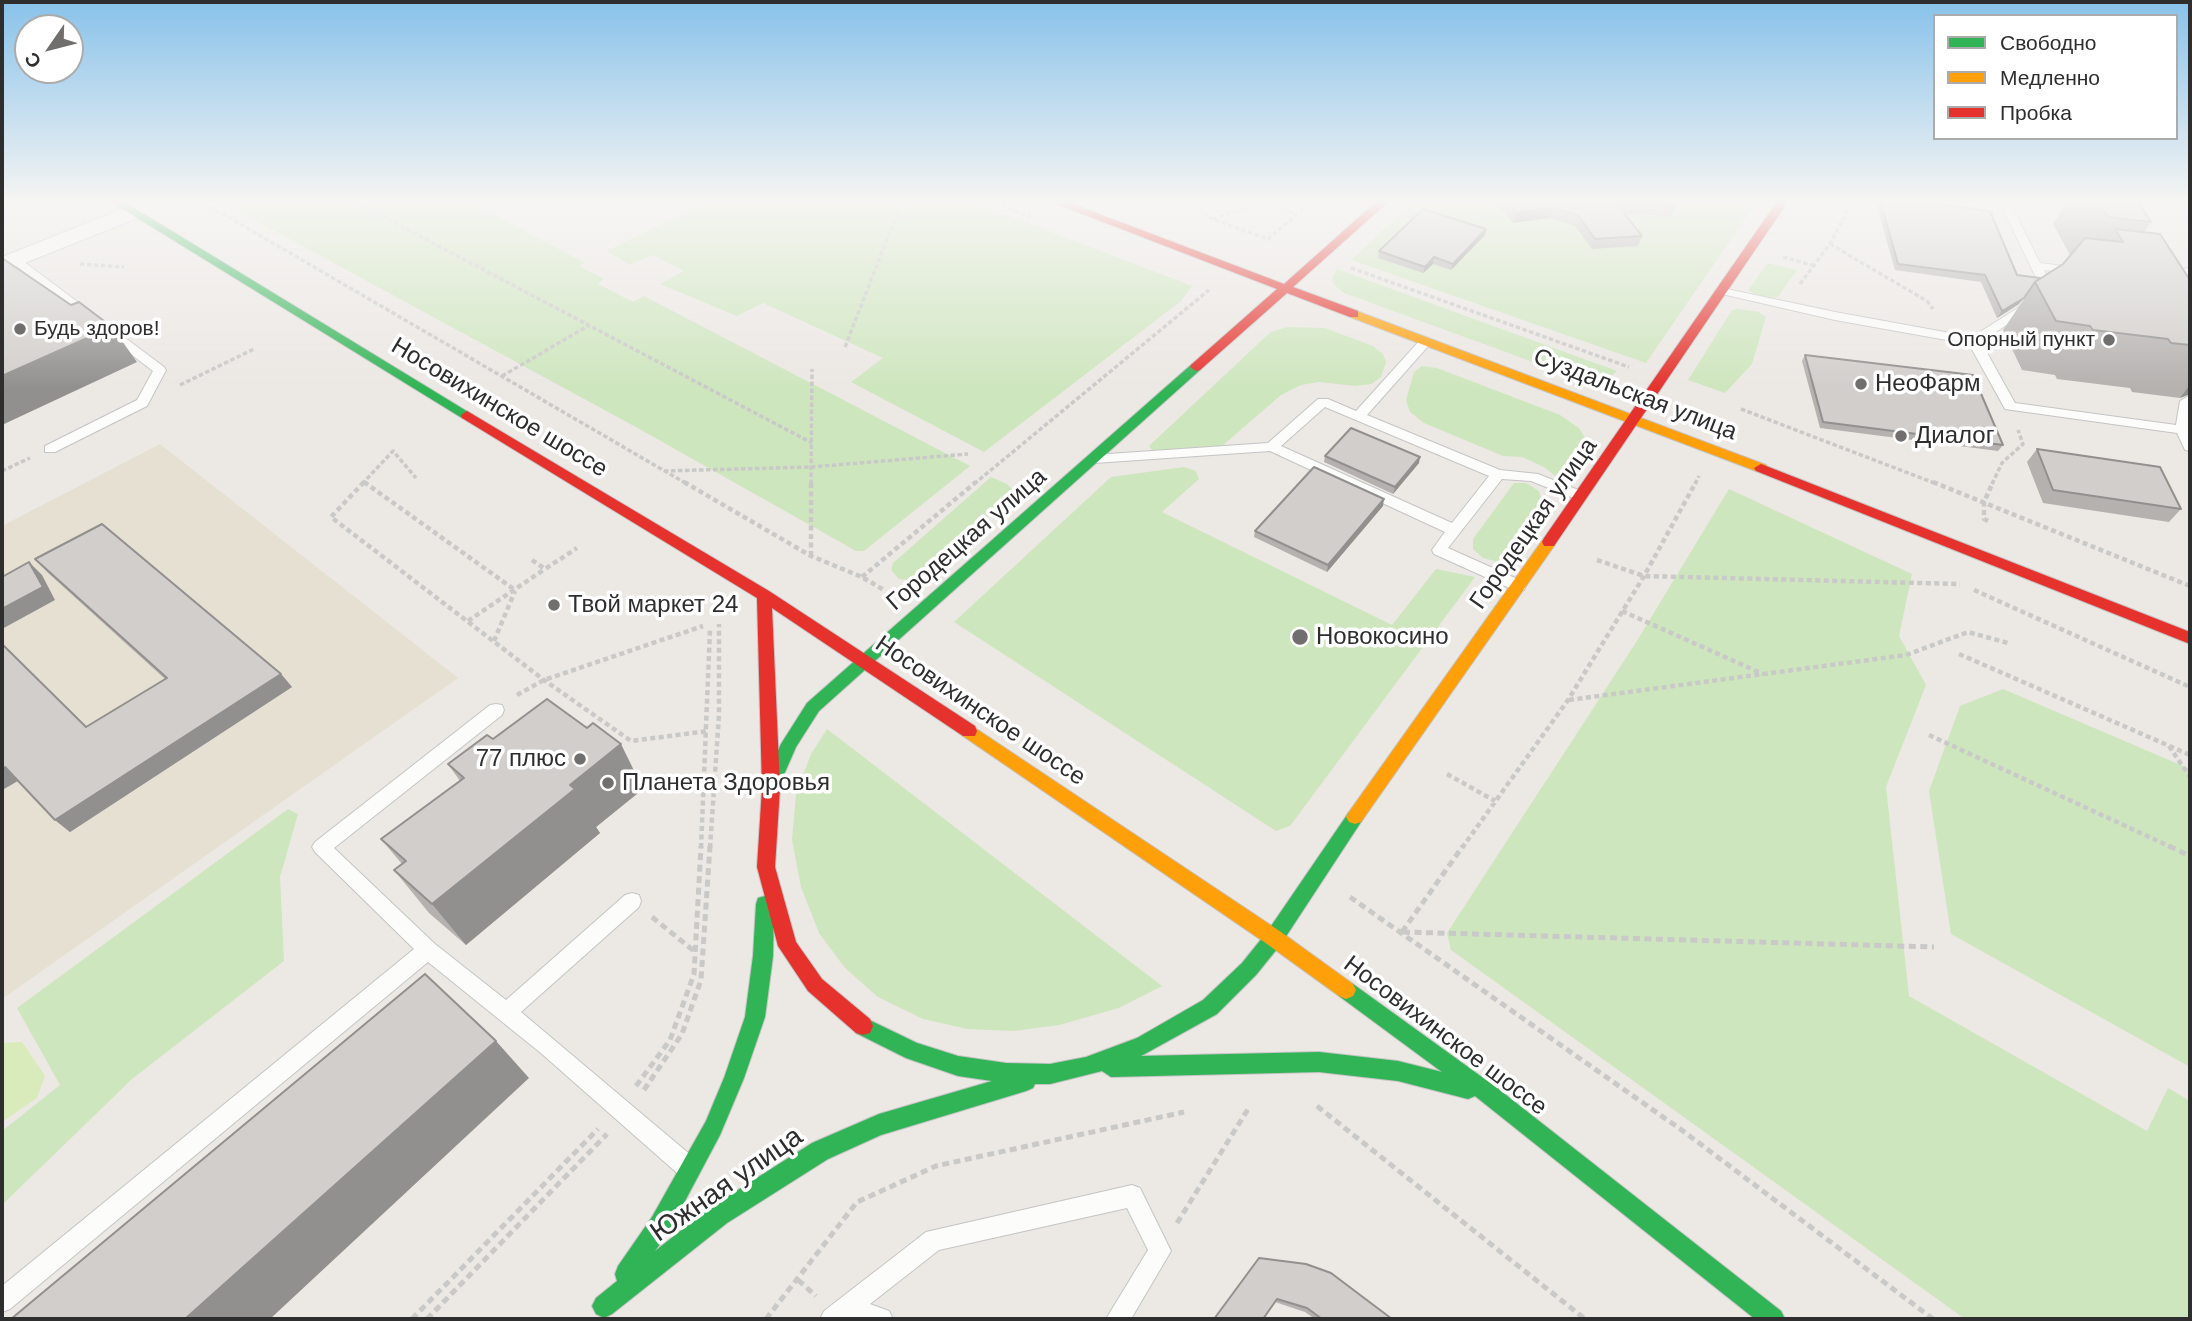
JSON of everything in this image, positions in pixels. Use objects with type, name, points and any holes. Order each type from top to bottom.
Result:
[{"type":"street","name":"Носовихинское шоссе","points":[[218,265],[764,596],[864,660],[1274,938],[1490,1096],[1773,1319]]},
{"type":"street","name":"Суздальская улица","points":[[1224,265],[1634,419],[2190,638]]},
{"type":"street","name":"Городецкая улица","points":[[771,788],[789,744],[813,707],[1312,265]]},
{"type":"street","name":"Городецкая улица","points":[[1086,1066],[1143,1046],[1210,1007],[1249,969],[1274,938],[1315,874],[1519,586],[1740,265]]},
{"type":"street","points":[[764,596],[771,788],[766,867],[775,909],[788,946],[815,985],[858,1024],[913,1051],[958,1066],[1006,1073],[1050,1074],[1086,1066],[1183,1067],[1319,1062],[1398,1071],[1490,1096]]},
{"type":"street","name":"Южная улица","points":[[593,1319],[660,1225],[713,1128],[734,1078],[755,1017],[763,956],[766,867]]},
{"type":"street","name":"Южная улица","points":[[604,1307],[719,1215],[820,1151],[878,1125],[1050,1074]]},
{"type":"lane","points":[[12,265],[160,370],[142,403],[50,449]]},
{"type":"lane","points":[[2035,266],[2086,272]]},
{"type":"lane","points":[[1974,341],[2025,308],[2045,284],[2035,266]]},
{"type":"lane","points":[[2190,270],[2171,276],[2168,281],[2190,303]]},
{"type":"lane","points":[[1722,291],[1786,306],[1974,341],[2010,406],[2182,430]]},
{"type":"lane","points":[[1359,416],[1426,341]]},
{"type":"lane","points":[[2190,399],[2186,401],[2182,430],[2190,447]]},
{"type":"lane","points":[[1272,447],[1323,402],[1498,474],[1533,477],[1581,496]]},
{"type":"lane","points":[[1092,459],[1272,447],[1454,530]]},
{"type":"lane","points":[[1498,474],[1439,550],[1519,586]]},
{"type":"lane","points":[[496,710],[321,847],[428,950],[690,1169]]},
{"type":"lane","points":[[506,1013],[632,901]]},
{"type":"lane","points":[[2,1301],[428,950]]},
{"type":"lane","points":[[838,1314],[934,1240],[1132,1196],[1160,1251],[1118,1319]]},
{"type":"lane","points":[[838,1314],[881,1319]]},
{"type":"path","points":[[310,265],[810,556],[862,577],[884,590]]},
{"type":"path","points":[[473,265],[812,443]]},
{"type":"path","points":[[845,347],[877,265]]},
{"type":"path","points":[[1342,265],[1633,368]]},
{"type":"path","points":[[1786,306],[1812,265]]},
{"type":"path","points":[[1865,265],[1927,301],[1951,336]]},
{"type":"path","points":[[862,577],[1214,285]]},
{"type":"path","points":[[501,376],[588,326]]},
{"type":"path","points":[[142,403],[254,349]]},
{"type":"path","points":[[810,556],[812,369]]},
{"type":"path","points":[[1984,502],[2002,463],[2022,444],[2010,406]]},
{"type":"path","points":[[1741,409],[1984,502],[2190,586]]},
{"type":"path","points":[[416,478],[393,452],[331,517],[544,680],[631,741],[708,731]]},
{"type":"path","points":[[663,471],[811,467],[968,454]]},
{"type":"path","points":[[1402,932],[1568,700],[1644,576],[1700,475]]},
{"type":"path","points":[[364,482],[515,590]]},
{"type":"path","points":[[468,621],[577,548]]},
{"type":"path","points":[[1597,559],[1644,576],[1960,584]]},
{"type":"path","points":[[532,560],[545,569]]},
{"type":"path","points":[[1948,579],[2190,687]]},
{"type":"path","points":[[494,641],[515,590]]},
{"type":"path","points":[[1622,611],[1764,674]]},
{"type":"path","points":[[427,1319],[622,1111],[666,1062],[676,1043],[701,980],[719,715],[719,624]]},
{"type":"path","points":[[544,680],[703,626]]},
{"type":"path","points":[[412,1319],[622,1111],[670,1040],[694,974],[708,731],[710,630]]},
{"type":"path","points":[[1568,700],[1906,655],[1968,632],[2008,643]]},
{"type":"path","points":[[1959,654],[2190,755]]},
{"type":"path","points":[[1929,735],[2190,856]]},
{"type":"path","points":[[2169,746],[2190,777]]},
{"type":"path","points":[[1447,774],[1495,801]]},
{"type":"path","points":[[1349,897],[1683,1131],[1933,1319]]},
{"type":"path","points":[[632,901],[695,952]]},
{"type":"path","points":[[1402,932],[1934,947]]},
{"type":"path","points":[[1160,1251],[1253,1101],[1241,1103]]},
{"type":"path","points":[[1311,1102],[1585,1319]]},
{"type":"path","points":[[766,1319],[857,1202],[936,1166],[1190,1111]]},
{"type":"shaded area","points":[[160,444],[458,678],[2,999],[2,526]]},
{"type":"green space","points":[[337,265],[582,265],[579,266],[604,279],[598,284],[633,302],[644,296],[970,466],[864,551],[856,551],[634,426]]},
{"type":"green space","points":[[671,265],[1136,265],[1192,286],[1181,301],[984,452],[851,382],[883,358],[763,303],[737,316],[660,284],[684,271]]},
{"type":"green space","points":[[1364,265],[1714,265],[1646,363]]},
{"type":"green space","points":[[1766,265],[1797,270],[1778,297],[1767,298],[1748,291]]},
{"type":"green space","points":[[1337,269],[1617,371],[1599,381],[1582,380],[1344,293],[1334,285],[1332,277]]},
{"type":"green space","points":[[1732,310],[1759,312],[1766,317],[1752,364],[1725,393],[1688,380]]},
{"type":"green space","points":[[1287,327],[1325,328],[1373,346],[1383,354],[1386,362],[1381,377],[1371,384],[1355,386],[1319,382],[1301,385],[1281,395],[1222,446],[1152,450],[1149,446],[1262,340],[1271,332]]},
{"type":"green space","points":[[1422,366],[1437,368],[1560,415],[1579,428],[1585,438],[1559,479],[1544,467],[1522,457],[1503,456],[1424,423],[1410,412],[1406,400],[1414,372]]},
{"type":"green space","points":[[1184,467],[1196,471],[1199,479],[1162,512],[1392,625],[1436,569],[1475,577],[1290,826],[1276,831],[954,622],[1111,477]]},
{"type":"green space","points":[[991,477],[1007,484],[1013,495],[926,572],[909,580],[899,579],[891,570],[893,563]]},
{"type":"green space","points":[[1514,483],[1526,483],[1539,491],[1544,509],[1509,557],[1498,562],[1483,558],[1473,549],[1473,539]]},
{"type":"green space","points":[[1729,489],[1912,574],[1899,636],[1926,685],[1886,787],[1909,996],[2147,1131],[2168,1088],[2190,1101],[2190,1319],[1965,1319],[1451,950],[1447,933],[1635,644]]},
{"type":"green space","points":[[2003,689],[2190,769],[2190,1067],[1951,934],[1929,791],[1960,706]]},
{"type":"green space","points":[[827,729],[1162,986],[1119,1008],[1059,1025],[1014,1031],[967,1029],[923,1019],[878,997],[845,968],[819,933],[801,887],[792,840],[796,794],[811,754]]},
{"type":"green space","points":[[288,809],[298,814],[280,877],[284,961],[132,1079],[2,1205],[2,1131],[60,1085],[17,1008]]},
{"type":"green space","points":[[22,1042],[45,1076],[37,1098],[2,1122],[2,1043]]},
{"type":"building","points":[[2,265],[12,265],[71,305],[79,302],[112,327],[2,376]]},
{"type":"building","points":[[1903,265],[2013,265],[2017,275],[2040,278],[2024,298],[2002,311],[1985,275]]},
{"type":"building","points":[[2062,265],[2180,265],[2190,280],[2190,345],[2171,343],[2168,339],[2093,330],[2090,326],[2056,321],[2035,282]]},
{"type":"building","points":[[1805,355],[1973,375],[2003,445],[1823,422]]},
{"type":"building","points":[[1351,428],[1420,457],[1395,487],[1325,456]]},
{"type":"building","points":[[2037,449],[2160,467],[2181,509],[2053,490]]},
{"type":"building","points":[[1314,467],[1384,499],[1328,565],[1255,531]]},
{"type":"building","points":[[102,524],[281,674],[55,820],[5,767],[2,769],[2,644],[86,727],[167,678],[35,559]]},
{"type":"building","points":[[29,562],[43,587],[2,609],[2,577]]},
{"type":"building","points":[[547,699],[587,728],[593,723],[621,744],[570,785],[575,789],[432,904],[394,870],[406,861],[381,839],[464,778],[448,764],[487,735],[493,739]]},
{"type":"building","points":[[425,974],[496,1041],[185,1319],[11,1319]]},
{"type":"building","points":[[1259,1258],[1306,1264],[1331,1273],[1392,1319],[1322,1319],[1307,1308],[1277,1299],[1263,1319],[1214,1319]]},
{"type":"traffic: fast","points":[[219,265],[467,415]]},
{"type":"traffic: fast","points":[[773,781],[789,744],[813,707],[1196,367]]},
{"type":"traffic: fast","points":[[863,1026],[913,1051],[958,1066],[1006,1073],[1050,1074],[1086,1067],[1143,1046],[1210,1007],[1249,969],[1274,938],[1355,817]]},
{"type":"traffic: fast","points":[[626,1274],[660,1225],[713,1128],[734,1078],[755,1017],[763,956],[765,904]]},
{"type":"traffic: fast","points":[[1346,990],[1490,1095],[1773,1319]]},
{"type":"traffic: fast","points":[[1111,1067],[1319,1062],[1398,1071],[1468,1089]]},
{"type":"traffic: fast","points":[[604,1306],[719,1215],[820,1151],[879,1125],[1026,1081]]},
{"type":"traffic: slow","points":[[1354,314],[1761,468]]},
{"type":"traffic: slow","points":[[1355,817],[1549,542]]},
{"type":"traffic: slow","points":[[969,731],[1346,990]]},
{"type":"traffic: jam","points":[[1223,265],[1354,314]]},
{"type":"traffic: jam","points":[[1196,367],[1312,265]]},
{"type":"traffic: jam","points":[[1549,542],[1740,265]]},
{"type":"traffic: jam","points":[[467,415],[764,595],[969,731]]},
{"type":"traffic: jam","points":[[1761,468],[2190,638]]},
{"type":"traffic: jam","points":[[764,595],[771,788],[766,867],[787,946],[815,985],[863,1026]]},
{"type":"place","name":"Будь здоров!","points":[[20,329]]},
{"type":"place","name":"Опорный пункт","points":[[2109,340]]},
{"type":"place","name":"НеоФарм","points":[[1861,384]]},
{"type":"place","name":"Диалог","points":[[1901,436]]},
{"type":"place","name":"Твой маркет 24","points":[[554,605]]},
{"type":"place","name":"Новокосино","points":[[1300,637]]},
{"type":"place","name":"77 плюс","points":[[580,759]]},
{"type":"place","name":"Планета Здоровья","points":[[608,783]]}]
